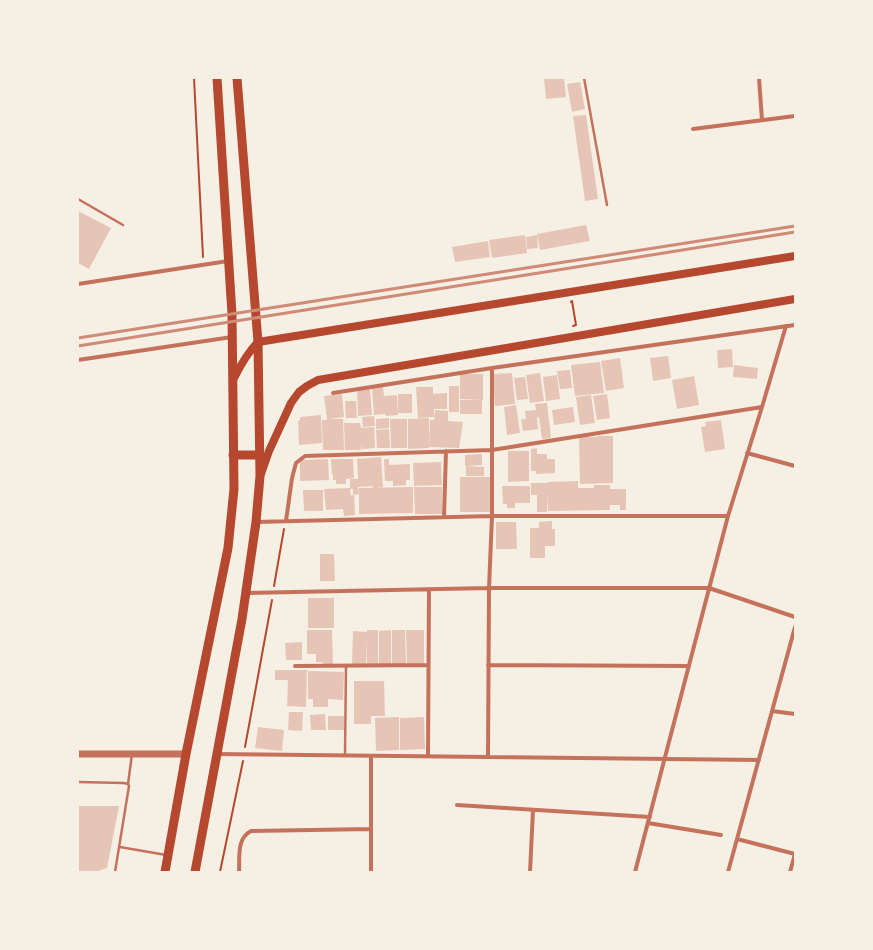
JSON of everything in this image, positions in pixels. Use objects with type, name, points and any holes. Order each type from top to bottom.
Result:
[{"type":"main road","points":[[165,872],[186,754],[228,548],[234,490],[233,337],[217,78]]},
{"type":"main road","points":[[195,872],[242,619],[256,522],[260,476],[258,342],[237,78]]},
{"type":"main road","points":[[233,380],[242,362],[258,342],[795,256]]},
{"type":"main road","points":[[260,476],[269,451],[291,403],[299,392],[318,380],[795,299]]},
{"type":"main road","points":[[233,455],[260,455]]},
{"type":"street","points":[[759,78],[762,120]]},
{"type":"street","points":[[693,128],[795,116]]},
{"type":"street","points":[[78,284],[229,260]]},
{"type":"street","points":[[333,392],[795,325]]},
{"type":"street","points":[[635,872],[728,516],[786,326]]},
{"type":"street","points":[[78,360],[233,337]]},
{"type":"street","points":[[488,757],[489,588],[492,516],[492,368]]},
{"type":"street","points":[[286,521],[292,478],[296,463],[305,456],[492,450],[762,407]]},
{"type":"street","points":[[444,517],[446,451]]},
{"type":"street","points":[[747,453],[795,466]]},
{"type":"street","points":[[256,522],[492,516],[728,516]]},
{"type":"street","points":[[246,593],[489,588],[709,588],[795,616]]},
{"type":"street","points":[[428,756],[429,589]]},
{"type":"street","points":[[728,872],[795,628]]},
{"type":"street","points":[[295,666],[428,665]]},
{"type":"street","points":[[488,665],[689,666]]},
{"type":"street","points":[[772,711],[795,714]]},
{"type":"street","points":[[78,754],[186,754]]},
{"type":"street","points":[[216,754],[759,760]]},
{"type":"street","points":[[371,756],[371,872]]},
{"type":"street","points":[[458,805],[650,817]]},
{"type":"street","points":[[530,872],[533,810]]},
{"type":"street","points":[[648,823],[721,835]]},
{"type":"street","points":[[239,872],[240,846],[242,838],[251,831],[371,829]]},
{"type":"street","points":[[737,839],[795,854],[790,872]]},
{"type":"lane","points":[[584,78],[607,205]]},
{"type":"lane","points":[[78,199],[123,225]]},
{"type":"lane","points":[[345,756],[346,666]]},
{"type":"lane","points":[[115,872],[129,786],[132,754]]},
{"type":"lane","points":[[78,782],[128,784]]},
{"type":"lane","points":[[120,847],[168,855]]},
{"type":"path","points":[[194,78],[204,264]]},
{"type":"path","points":[[572,301],[576,325]]},
{"type":"path","points":[[220,872],[244,755],[286,521]]},
{"type":"building","points":[[544,78],[564,78],[566,97],[546,99]]},
{"type":"building","points":[[580,82],[585,109],[572,112],[567,84]]},
{"type":"building","points":[[586,115],[598,199],[585,201],[573,116]]},
{"type":"building","points":[[78,211],[111,228],[89,269],[78,263]]},
{"type":"building","points":[[586,225],[590,241],[540,250],[537,234]]},
{"type":"building","points":[[525,235],[527,253],[492,258],[489,240]]},
{"type":"building","points":[[537,235],[538,248],[527,249],[526,237]]},
{"type":"building","points":[[488,241],[490,257],[455,262],[452,247]]},
{"type":"building","points":[[732,349],[733,367],[718,368],[717,350]]},
{"type":"building","points":[[668,356],[671,378],[653,381],[650,358]]},
{"type":"building","points":[[620,358],[624,388],[606,391],[601,361]]},
{"type":"building","points":[[600,362],[604,393],[575,396],[571,365]]},
{"type":"building","points":[[734,365],[758,368],[757,379],[733,377]]},
{"type":"building","points":[[570,370],[572,388],[560,389],[557,371]]},
{"type":"building","points":[[512,373],[515,404],[495,406],[492,374]]},
{"type":"building","points":[[540,373],[544,401],[530,403],[526,375]]},
{"type":"building","points":[[460,374],[483,374],[483,400],[460,399]]},
{"type":"building","points":[[557,375],[560,399],[546,401],[543,377]]},
{"type":"building","points":[[694,376],[699,405],[677,409],[672,380]]},
{"type":"building","points":[[525,377],[528,399],[517,400],[514,378]]},
{"type":"building","points":[[449,386],[459,386],[459,412],[449,412]]},
{"type":"building","points":[[372,387],[383,387],[384,396],[397,395],[398,415],[374,415]]},
{"type":"building","points":[[416,387],[433,387],[433,394],[447,393],[447,409],[434,409],[434,417],[418,418]]},
{"type":"building","points":[[370,389],[372,415],[358,416],[357,390]]},
{"type":"building","points":[[342,394],[344,417],[329,419],[343,419],[344,450],[323,450],[322,420],[327,420],[324,396]]},
{"type":"building","points":[[398,394],[412,394],[412,413],[398,413]]},
{"type":"building","points":[[607,394],[610,418],[597,420],[593,396]]},
{"type":"building","points":[[591,395],[595,423],[580,425],[576,397]]},
{"type":"building","points":[[460,400],[482,400],[482,414],[460,414]]},
{"type":"building","points":[[345,401],[356,401],[357,418],[346,418]]},
{"type":"building","points":[[547,403],[551,438],[542,439],[539,417],[537,418],[538,429],[523,431],[521,419],[526,419],[525,411],[536,410],[535,404]]},
{"type":"building","points":[[516,405],[520,433],[507,435],[504,407]]},
{"type":"building","points":[[573,407],[575,422],[554,425],[552,410]]},
{"type":"building","points":[[435,410],[448,411],[448,421],[463,422],[459,448],[429,447],[408,449],[408,419],[429,418],[429,446],[430,420],[434,420]]},
{"type":"building","points":[[321,415],[322,443],[299,445],[298,421],[300,420],[300,417]]},
{"type":"building","points":[[374,416],[375,426],[363,427],[362,417]]},
{"type":"building","points":[[389,418],[389,428],[376,429],[376,419]]},
{"type":"building","points":[[390,419],[407,419],[407,448],[391,448]]},
{"type":"building","points":[[721,420],[725,449],[705,452],[701,427],[706,426],[705,422]]},
{"type":"building","points":[[344,423],[360,423],[361,428],[374,427],[375,448],[362,449],[361,444],[361,450],[345,450]]},
{"type":"building","points":[[389,429],[390,448],[377,448],[376,430]]},
{"type":"building","points":[[613,436],[613,483],[580,484],[579,437]]},
{"type":"building","points":[[537,448],[537,454],[547,454],[547,459],[555,459],[555,473],[536,474],[536,471],[531,471],[531,449]]},
{"type":"building","points":[[508,451],[529,451],[529,481],[508,482]]},
{"type":"building","points":[[482,454],[482,465],[465,466],[465,455]]},
{"type":"building","points":[[381,457],[383,487],[358,487],[359,494],[353,495],[353,489],[350,489],[351,496],[354,495],[355,515],[344,516],[343,509],[326,510],[324,489],[350,488],[350,479],[358,479],[357,459]]},
{"type":"building","points":[[328,459],[329,480],[300,481],[300,460]]},
{"type":"building","points":[[331,459],[353,459],[354,478],[346,479],[346,484],[336,484],[336,480],[333,480],[332,475]]},
{"type":"building","points":[[384,459],[389,459],[389,465],[410,464],[410,480],[406,480],[406,485],[393,486],[393,481],[385,481]]},
{"type":"building","points":[[441,462],[442,485],[414,486],[413,463]]},
{"type":"building","points":[[466,466],[484,467],[484,476],[466,476]]},
{"type":"building","points":[[460,477],[490,477],[490,512],[460,512]]},
{"type":"building","points":[[578,481],[578,488],[594,488],[594,485],[610,485],[610,489],[626,489],[626,510],[620,510],[620,505],[610,505],[610,510],[548,511],[547,493],[547,512],[537,512],[537,495],[531,495],[531,483]]},
{"type":"building","points":[[502,486],[530,486],[530,503],[515,503],[515,508],[507,508],[507,504],[503,504]]},
{"type":"building","points":[[413,487],[413,513],[359,514],[359,488]]},
{"type":"building","points":[[414,487],[442,487],[442,514],[415,514]]},
{"type":"building","points":[[303,490],[323,490],[323,511],[304,511]]},
{"type":"building","points":[[552,521],[552,529],[555,529],[555,546],[545,546],[545,558],[530,558],[530,528],[539,528],[539,522]]},
{"type":"building","points":[[496,522],[516,522],[517,549],[496,549]]},
{"type":"building","points":[[320,554],[334,554],[335,581],[320,581]]},
{"type":"building","points":[[308,598],[334,598],[334,628],[308,628]]},
{"type":"building","points":[[307,630],[332,630],[333,665],[323,665],[323,662],[316,662],[316,654],[307,654]]},
{"type":"building","points":[[367,630],[378,630],[378,664],[367,664],[366,641],[366,664],[352,664],[353,631],[367,632]]},
{"type":"building","points":[[391,630],[391,664],[379,664],[379,631]]},
{"type":"building","points":[[392,630],[405,630],[406,664],[392,664]]},
{"type":"building","points":[[406,630],[424,630],[424,664],[407,664]]},
{"type":"building","points":[[302,642],[302,660],[286,660],[285,643]]},
{"type":"building","points":[[275,670],[307,670],[306,707],[287,706],[288,680],[275,680]]},
{"type":"building","points":[[308,671],[344,672],[343,700],[328,699],[328,707],[313,707],[313,699],[308,699]]},
{"type":"building","points":[[354,681],[384,681],[385,716],[371,716],[371,724],[354,724]]},
{"type":"building","points":[[289,712],[303,712],[302,731],[288,730]]},
{"type":"building","points":[[325,714],[326,730],[311,730],[310,715]]},
{"type":"building","points":[[328,716],[344,716],[344,730],[328,730]]},
{"type":"building","points":[[399,717],[399,750],[376,751],[375,718]]},
{"type":"building","points":[[424,717],[425,749],[400,750],[400,718]]},
{"type":"building","points":[[258,727],[284,730],[282,751],[255,748]]},
{"type":"building","points":[[78,806],[119,806],[107,868],[100,870],[100,872],[78,872]]},
{"type":"railway","points":[[78,338],[795,226]]},
{"type":"railway","points":[[78,346],[795,232]]}]
